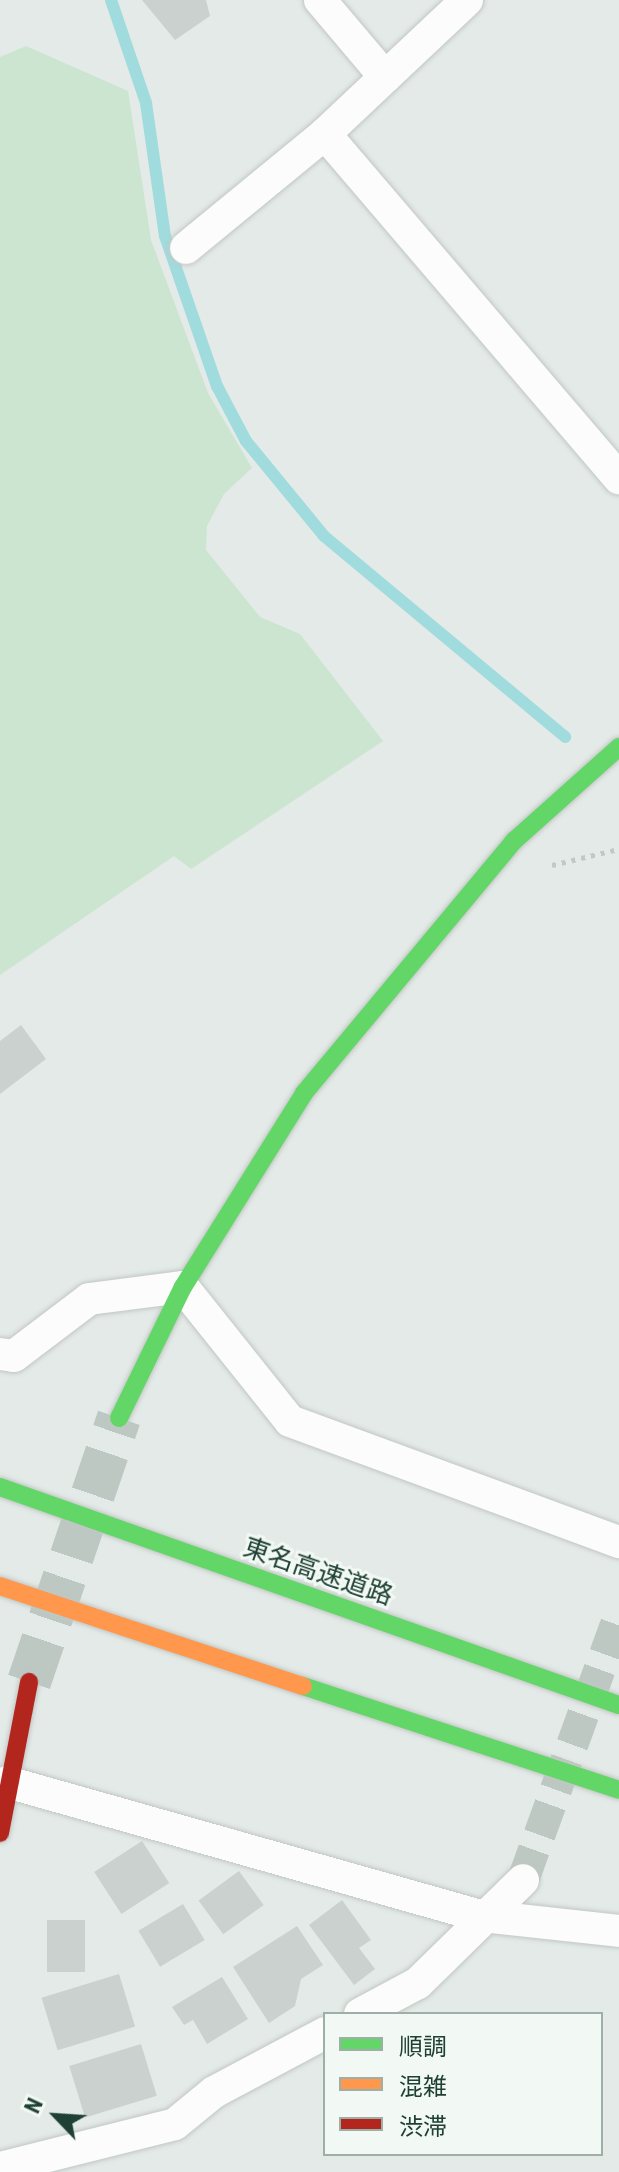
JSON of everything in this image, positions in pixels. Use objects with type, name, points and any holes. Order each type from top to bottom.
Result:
[{"type":"main road","points":[[119,1418],[183,1287],[304,1093],[515,840],[619,747]]},
{"type":"main road","name":"東名高速道路","points":[[0,1487],[619,1705]]},
{"type":"main road","points":[[0,1586],[619,1790]]},
{"type":"main road","points":[[0,1833],[7,1782],[29,1682]]},
{"type":"street","points":[[320,0],[385,77]]},
{"type":"street","points":[[186,248],[325,134],[467,0]]},
{"type":"street","points":[[325,134],[619,478]]},
{"type":"street","points":[[0,1354],[14,1356],[89,1299],[183,1287],[290,1421],[619,1542]]},
{"type":"street","points":[[7,1782],[482,1916],[619,1931]]},
{"type":"street","points":[[364,2012],[418,1983],[482,1916],[523,1880]]},
{"type":"street","points":[[0,2168],[175,2124],[214,2092],[323,2034]]},
{"type":"green space","points":[[26,46],[128,91],[151,240],[208,393],[252,468],[224,494],[207,526],[206,550],[260,617],[300,634],[383,741],[191,869],[174,856],[0,975],[0,57]]},
{"type":"building","points":[[142,0],[206,0],[210,16],[175,40]]},
{"type":"building","points":[[21,1025],[46,1059],[0,1094],[0,1041]]},
{"type":"building","points":[[142,1841],[169,1883],[121,1914],[94,1872]]},
{"type":"building","points":[[239,1871],[264,1905],[223,1934],[199,1900]]},
{"type":"building","points":[[342,1900],[371,1940],[359,1948],[375,1969],[354,1985],[309,1925]]},
{"type":"building","points":[[183,1904],[205,1940],[160,1967],[138,1931]]},
{"type":"building","points":[[47,1920],[85,1920],[85,1972],[47,1972]]},
{"type":"building","points":[[297,1926],[323,1965],[301,1979],[295,2006],[269,2023],[233,1967]]},
{"type":"building","points":[[119,1974],[135,2027],[58,2050],[42,1998]]},
{"type":"building","points":[[222,1977],[248,2019],[207,2044],[193,2020],[184,2025],[172,2007]]},
{"type":"building","points":[[141,2044],[157,2096],[85,2118],[69,2066]]},
{"type":"waterway","points":[[111,0],[146,103],[165,236],[217,386],[246,441],[324,536],[565,737]]},
{"type":"tunnel","points":[[29,1682],[119,1418]]},
{"type":"tunnel","points":[[523,1880],[619,1616]]},
{"type":"traffic: fast","points":[[119,1418],[183,1287],[304,1093],[515,840],[619,747]]},
{"type":"traffic: fast","points":[[0,1487],[619,1705]]},
{"type":"traffic: fast","points":[[303,1686],[619,1790]]},
{"type":"traffic: slow","points":[[0,1586],[303,1686]]},
{"type":"traffic: jam","points":[[0,1833],[29,1682]]}]
